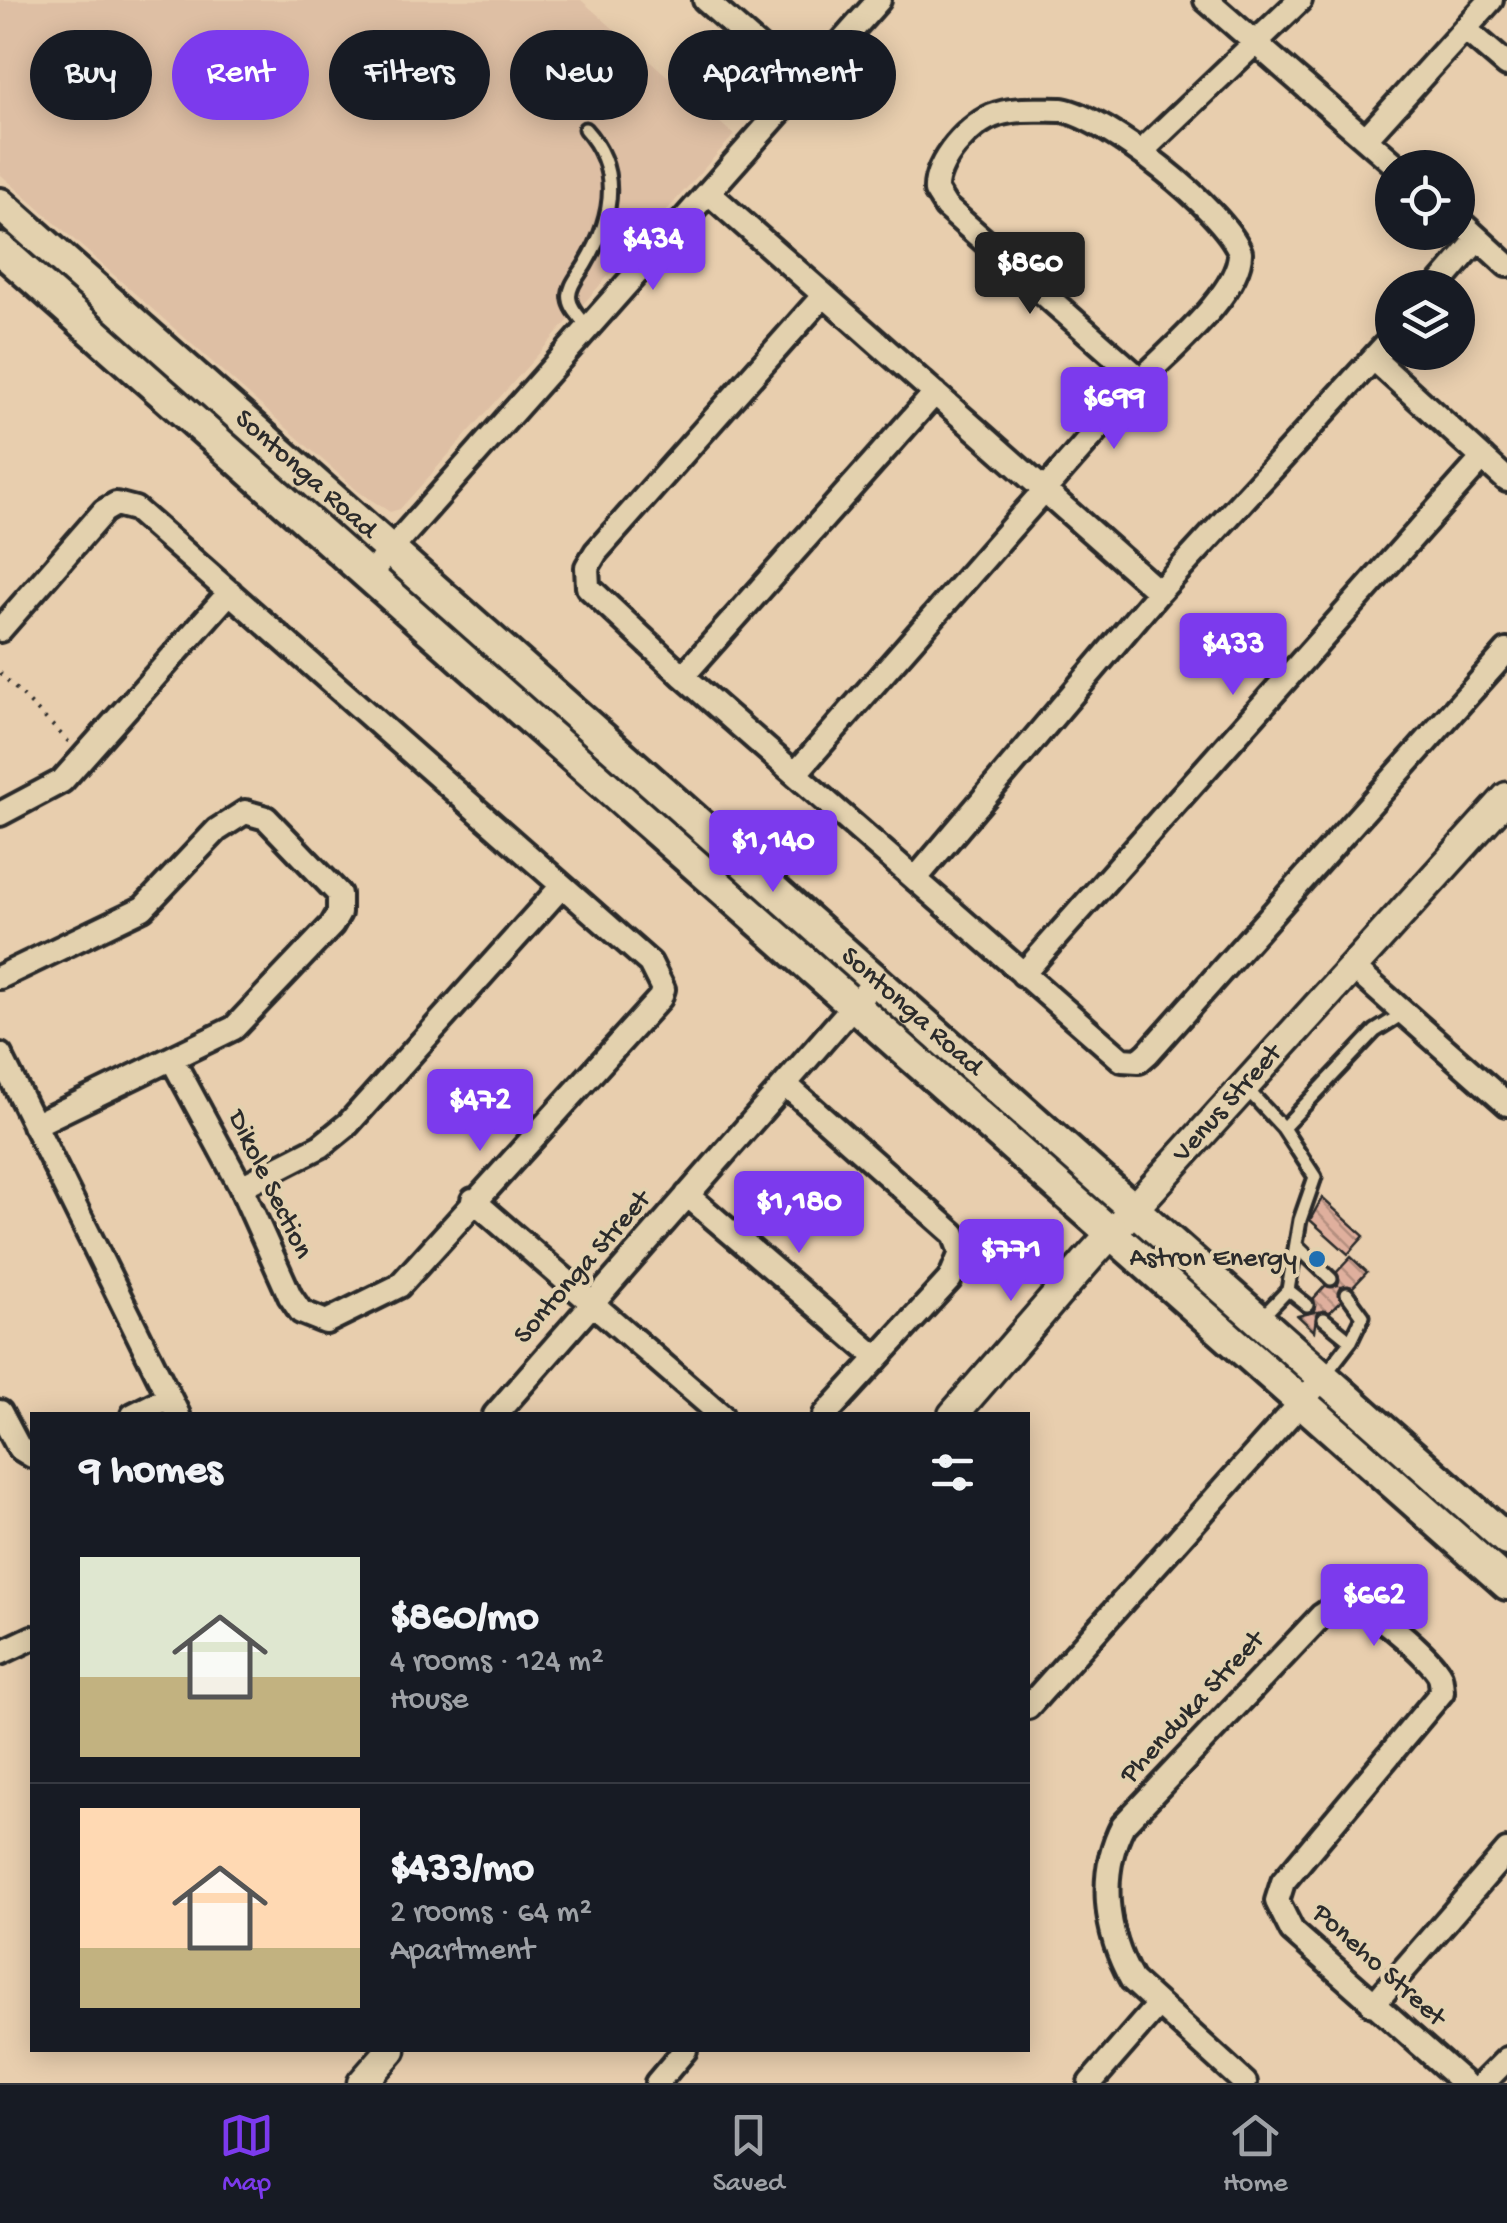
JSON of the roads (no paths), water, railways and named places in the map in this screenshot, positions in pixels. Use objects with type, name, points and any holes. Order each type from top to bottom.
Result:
[{"type":"main road","name":"Sontonga Road","points":[[0,204],[1507,1540]]},
{"type":"main road","name":"Sontonga Road","points":[[0,249],[1507,1584]]},
{"type":"street","points":[[705,0],[739,30]]},
{"type":"street","points":[[852,30],[879,0]]},
{"type":"street","points":[[1206,0],[1379,150]]},
{"type":"street","points":[[1141,152],[1300,0]]},
{"type":"street","points":[[1366,138],[1491,0]]},
{"type":"street","points":[[1465,29],[1507,66]]},
{"type":"street","points":[[795,774],[1141,380],[1225,292],[1240,259],[1232,236],[1112,129],[1078,113],[1001,113],[971,131],[943,163],[935,185],[946,208],[1141,380]]},
{"type":"street","points":[[366,576],[773,120]]},
{"type":"street","points":[[709,193],[1159,592]]},
{"type":"street","points":[[1475,235],[1507,265]]},
{"type":"street","points":[[1451,270],[1478,238]]},
{"type":"street","points":[[824,295],[587,567],[586,580],[592,593],[683,676],[916,876],[1109,1051],[1131,1063],[1139,1062],[1507,651]]},
{"type":"street","points":[[916,876],[1159,592],[1374,359],[1507,480]]},
{"type":"street","points":[[683,676],[935,393]]},
{"type":"street","points":[[1022,974],[1482,458]]},
{"type":"street","points":[[0,630],[95,520],[116,504],[145,515],[650,963],[662,989],[660,998],[473,1200],[717,1412]]},
{"type":"street","points":[[0,814],[51,789],[86,758],[230,592]]},
{"type":"street","name":"Venus Street","points":[[956,1412],[1351,966],[1507,797]]},
{"type":"street","points":[[0,977],[134,915],[152,902],[227,820],[255,812],[334,884],[338,913],[244,1022],[34,1125]]},
{"type":"street","points":[[241,1188],[322,1146],[348,1124],[562,886]]},
{"type":"street","points":[[1351,966],[1507,1104]]},
{"type":"street","name":"Sontonga Street","points":[[497,1412],[876,980]]},
{"type":"street","points":[[0,1055],[174,1406],[147,1412]]},
{"type":"street","name":"Dikole Section","points":[[172,1059],[301,1312],[326,1322],[398,1286],[473,1200]]},
{"type":"street","points":[[785,1084],[959,1242],[958,1266],[828,1412]]},
{"type":"street","points":[[688,1195],[876,1357]]},
{"type":"street","points":[[1030,1705],[1323,1378]]},
{"type":"street","points":[[0,1412],[19,1448],[30,1455]]},
{"type":"street","name":"Phenduka Street","points":[[1245,2083],[1157,2006],[1120,1961],[1105,1881],[1108,1852],[1123,1825],[1321,1616],[1338,1604],[1352,1602],[1367,1608],[1430,1662],[1441,1677],[1442,1692],[1283,1882]]},
{"type":"street","points":[[0,1654],[30,1639]]},
{"type":"street","points":[[1373,2005],[1507,1851]]},
{"type":"street","name":"Poneho Street","points":[[1283,1882],[1277,1901],[1284,1922],[1464,2083]]},
{"type":"street","points":[[1090,2083],[1157,2006]]},
{"type":"street","points":[[362,2083],[389,2052]]},
{"type":"street","points":[[657,2083],[684,2052]]},
{"type":"street","points":[[1484,2083],[1507,2059]]},
{"type":"lane","points":[[585,129],[602,153],[612,186],[602,231],[571,287],[570,301],[587,327]]},
{"type":"lane","points":[[1283,1128],[1374,1030],[1404,1013]]},
{"type":"lane","points":[[1245,1087],[1283,1128],[1314,1177],[1300,1220],[1288,1290],[1259,1320]]},
{"type":"lane","points":[[1298,1247],[1331,1279]]},
{"type":"lane","points":[[1288,1290],[1307,1306]]},
{"type":"lane","points":[[1323,1378],[1351,1341],[1363,1311],[1347,1294]]},
{"type":"lane","points":[[1324,1320],[1351,1341]]},
{"type":"place","name":"Astron Energy","points":[[1317,1259]]}]
